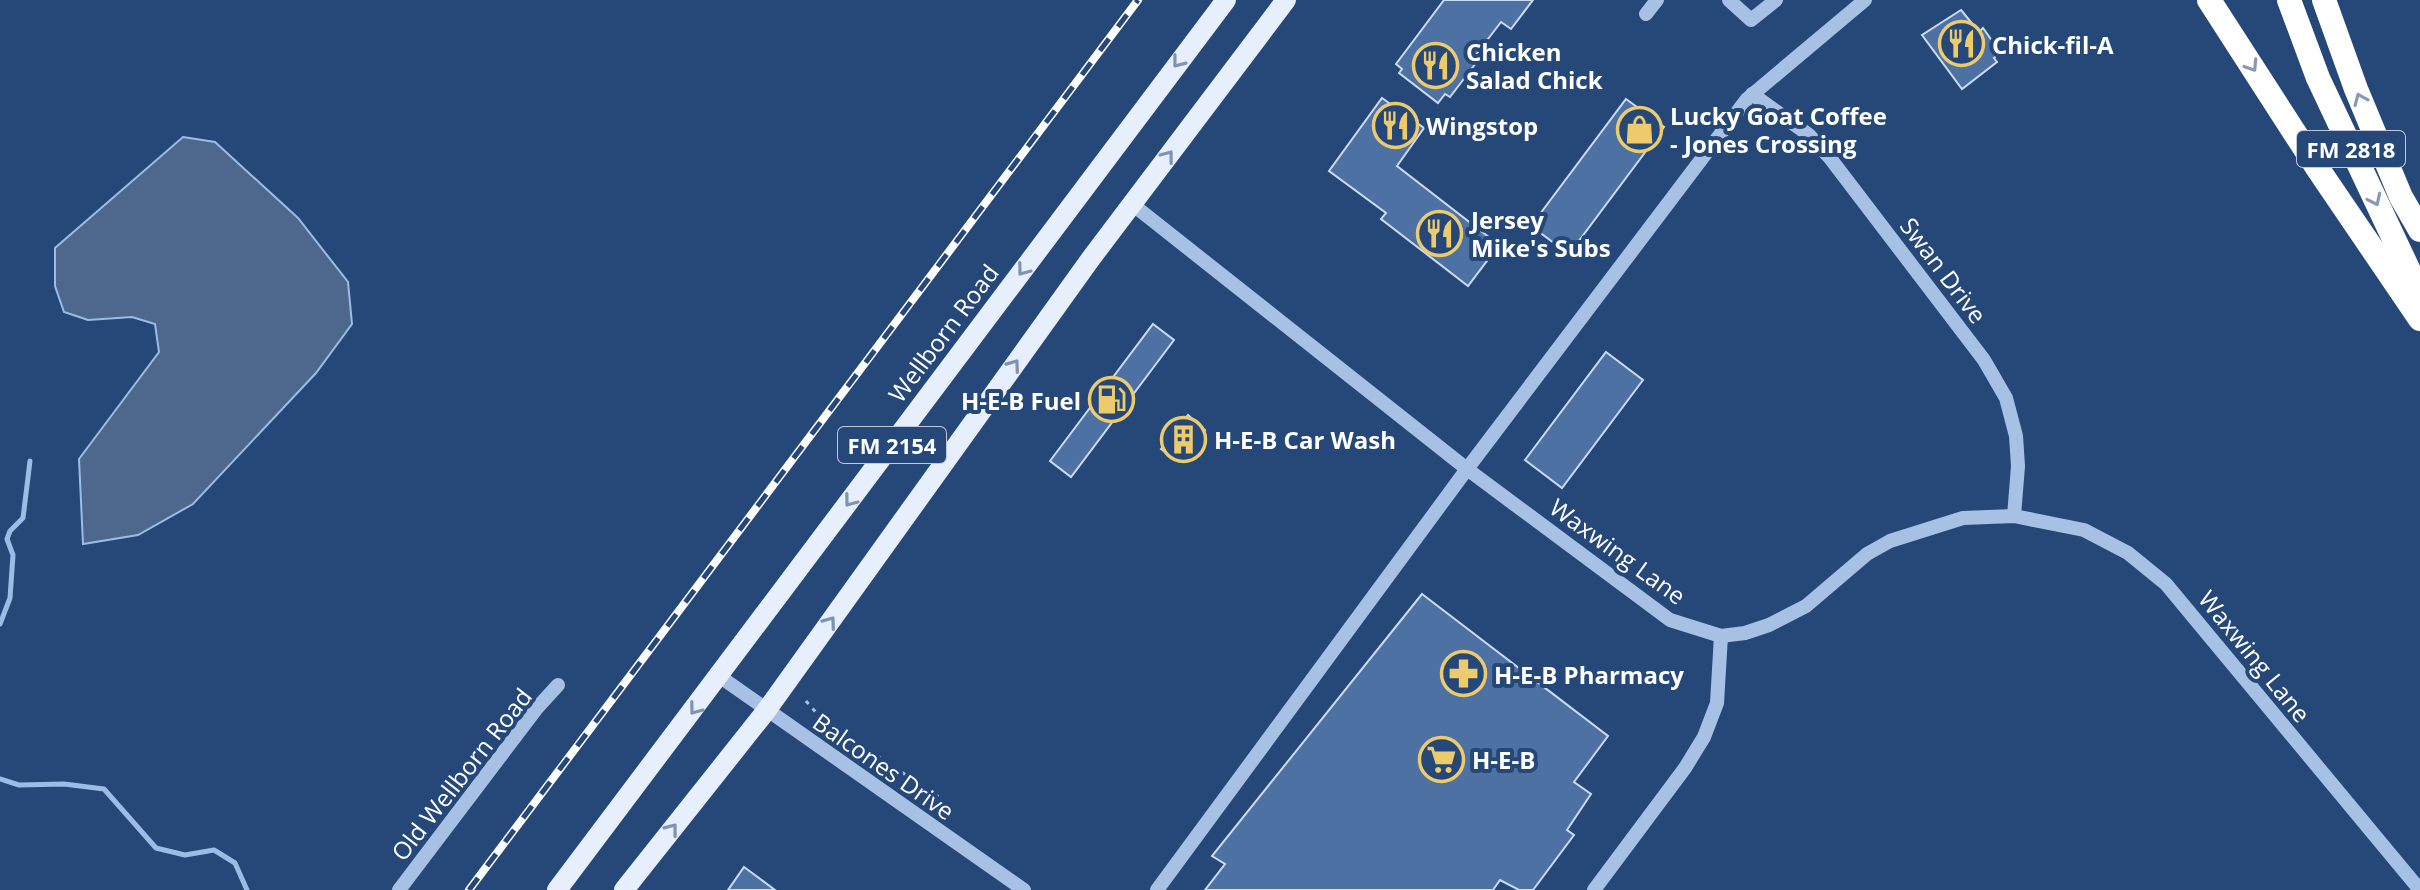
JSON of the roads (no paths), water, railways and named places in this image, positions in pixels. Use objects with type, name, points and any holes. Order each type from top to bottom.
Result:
[{"type":"highway","points":[[2209,0],[2420,319]]},
{"type":"highway","name":"FM 2818","points":[[2289,0],[2318,78],[2420,294]]},
{"type":"highway","name":"FM 2818","points":[[2325,4],[2401,197],[2420,230]]},
{"type":"main road","name":"Wellborn Road","points":[[557,890],[1226,0]]},
{"type":"main road","name":"FM 2154","points":[[624,890],[766,711],[1132,204],[1286,0]]},
{"type":"street","points":[[1646,14],[1657,0]]},
{"type":"street","points":[[1729,0],[1751,20],[1776,0]]},
{"type":"street","points":[[1157,890],[1467,469],[1752,94],[1859,2]]},
{"type":"street","name":"Swan Drive","points":[[1752,94],[1809,135],[1830,158],[1984,360],[2006,398],[2016,436],[2018,466],[2014,516]]},
{"type":"street","name":"Waxwing Lane","points":[[1132,204],[1467,469],[1670,620],[1721,636],[1745,633],[1769,625],[1806,606],[1867,554],[1890,541],[1963,518],[2014,516],[2084,530],[2128,553],[2166,584],[2420,890]]},
{"type":"street","points":[[1594,890],[1685,768],[1704,737],[1717,703],[1721,636]]},
{"type":"street","name":"Balcones Drive","points":[[719,676],[1024,890]]},
{"type":"street","name":"Old Wellborn Road","points":[[399,890],[528,719],[558,685]]},
{"type":"water","points":[[183,137],[215,142],[298,218],[348,282],[352,324],[316,373],[193,504],[138,535],[83,544],[79,459],[159,352],[155,324],[132,317],[88,320],[64,312],[55,286],[55,248]]},
{"type":"waterway","points":[[0,624],[10,598],[13,555],[7,539],[10,531],[23,518],[30,461]]},
{"type":"waterway","points":[[0,779],[19,785],[64,784],[104,789],[156,848],[185,855],[214,850],[235,863],[247,890]]},
{"type":"railway","points":[[469,890],[1138,0]]},
{"type":"place","name":"Chick-fil-A","points":[[1961,44]]},
{"type":"place","name":"Chicken Salad Chick","points":[[1435,65]]},
{"type":"place","name":"Wingstop","points":[[1395,125]]},
{"type":"place","name":"Lucky Goat Coffee - Jones Crossing","points":[[1639,129]]},
{"type":"place","name":"Jersey Mike's Subs","points":[[1440,233]]},
{"type":"place","name":"H-E-B Fuel","points":[[1112,400]]},
{"type":"place","name":"H-E-B Car Wash","points":[[1183,439]]},
{"type":"place","name":"H-E-B Pharmacy","points":[[1463,674]]},
{"type":"place","name":"H-E-B","points":[[1441,759]]}]
